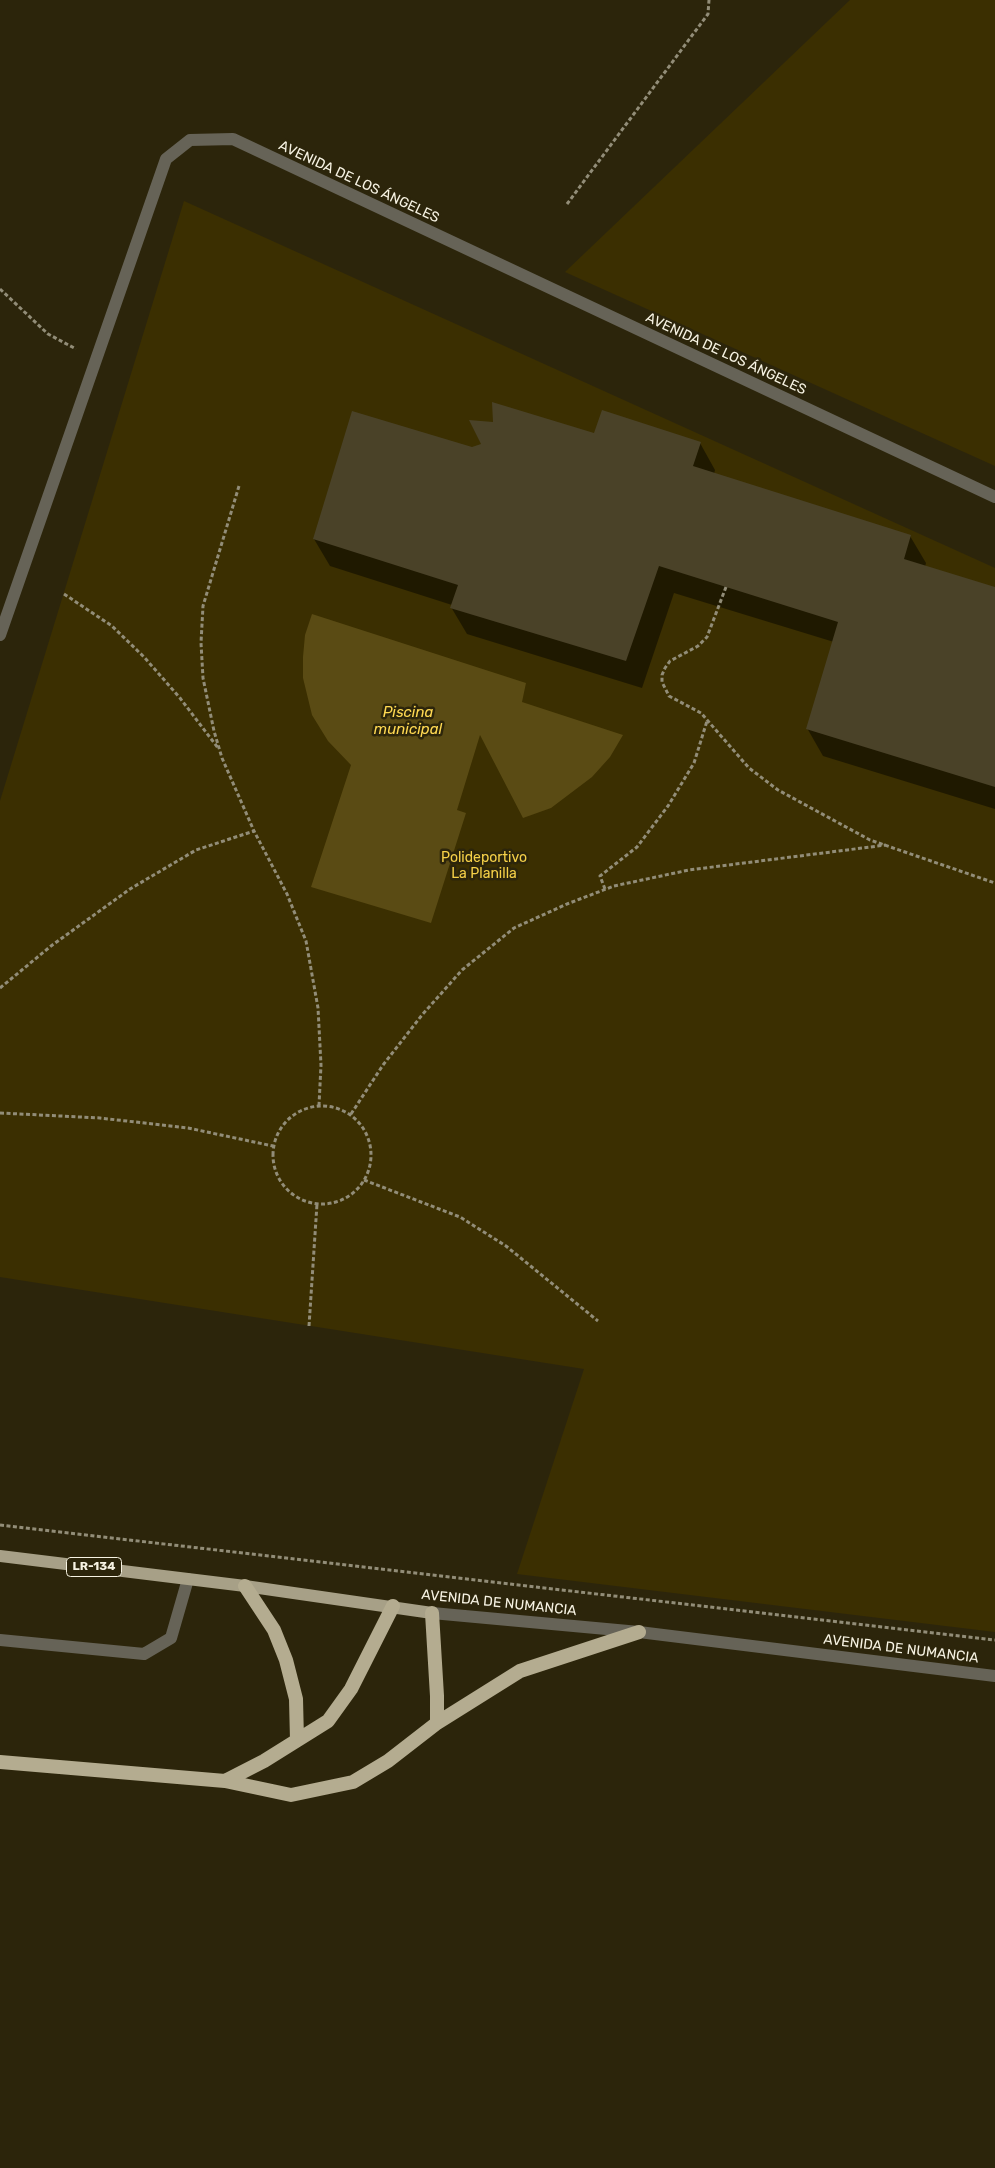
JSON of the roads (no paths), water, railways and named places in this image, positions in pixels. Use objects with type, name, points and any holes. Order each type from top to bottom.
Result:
[{"type":"highway","points":[[245,1586],[274,1630],[286,1660],[296,1699],[297,1740]]},
{"type":"highway","points":[[225,1781],[328,1721],[351,1689],[393,1606]]},
{"type":"highway","points":[[432,1612],[437,1723]]},
{"type":"highway","points":[[0,1762],[225,1781],[291,1795],[353,1782],[388,1761],[437,1723],[520,1671],[639,1632]]},
{"type":"main road","name":"AVENIDA DE NUMANCIA","points":[[0,1556],[245,1586],[432,1612]]},
{"type":"street","name":"AVENIDA DE LOS ÁNGELES","points":[[0,635],[166,159],[190,140],[232,139],[995,497]]},
{"type":"street","points":[[0,1640],[144,1654],[171,1638],[188,1579]]},
{"type":"street","name":"AVENIDA DE NUMANCIA","points":[[432,1612],[639,1632],[995,1676]]},
{"type":"water","name":"Piscina municipal","points":[[312,614],[526,683],[522,702],[623,735],[610,757],[592,777],[551,808],[523,818],[480,735],[457,810],[466,813],[431,923],[311,887],[351,765],[328,741],[312,715],[303,678],[303,657],[305,635]]},
{"type":"park label","name":"Polideportivo La Planilla","points":[[484,866]]}]
